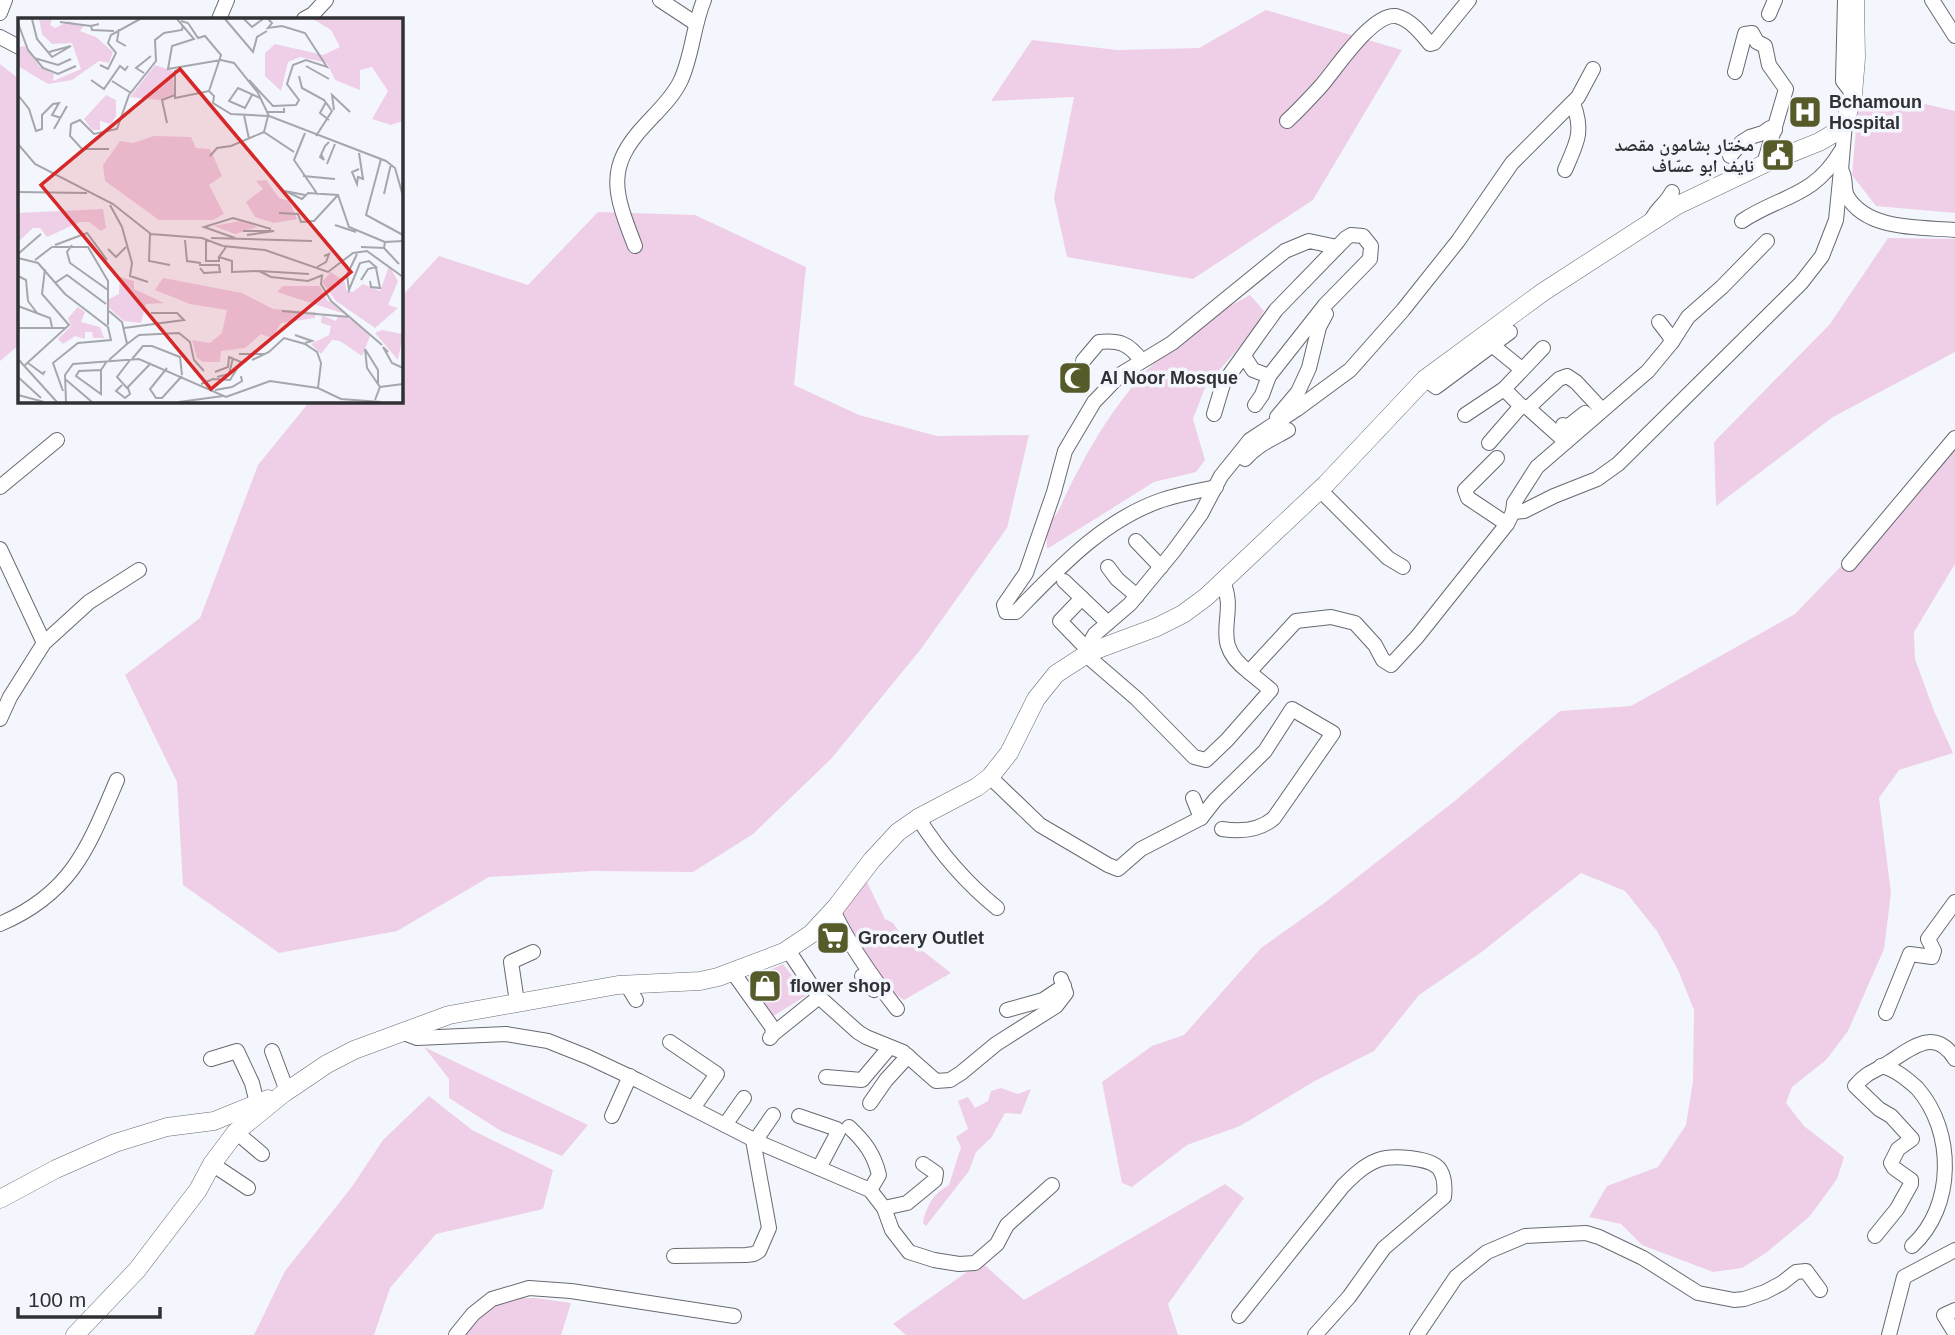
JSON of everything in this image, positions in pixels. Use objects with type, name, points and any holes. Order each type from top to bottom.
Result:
[{"type":"main road","points":[[75,1335],[136,1270],[198,1190],[212,1164],[234,1135],[285,1092],[345,1055],[406,1038],[449,1015],[517,1002],[632,992],[700,981],[788,950],[811,934],[890,839],[918,818],[977,787],[990,777],[1009,753],[1024,710],[1056,674],[1091,652],[1183,614],[1223,582],[1320,491],[1425,379],[1523,306],[1676,206],[1825,138],[1845,123],[1853,93],[1857,58],[1855,0]]},
{"type":"main road","points":[[0,1199],[56,1169],[115,1143],[167,1127],[214,1121],[285,1092]]},
{"type":"main road","points":[[214,1121],[234,1135]]},
{"type":"street","points":[[0,13],[5,0]]},
{"type":"street","points":[[219,18],[227,0]]},
{"type":"street","points":[[305,18],[313,14],[326,0]]},
{"type":"street","points":[[660,0],[695,23]]},
{"type":"street","points":[[635,246],[626,224],[616,184],[620,164],[628,144],[676,89],[704,0]]},
{"type":"street","points":[[1287,121],[1320,88],[1354,44],[1381,21],[1397,16],[1421,33],[1430,44],[1434,43],[1469,0]]},
{"type":"street","points":[[1845,0],[1843,80],[1853,93]]},
{"type":"street","points":[[1932,0],[1955,36]]},
{"type":"street","points":[[1735,72],[1745,34],[1752,33],[1757,41],[1765,46],[1769,65],[1786,89],[1764,164]]},
{"type":"street","points":[[0,37],[18,46]]},
{"type":"street","points":[[1091,652],[1090,641],[1137,596],[1161,567],[1192,527],[1222,476],[1250,440],[1292,414],[1350,370],[1429,279],[1512,163],[1573,103],[1593,69]]},
{"type":"street","points":[[1565,170],[1579,136],[1578,116],[1573,103]]},
{"type":"street","points":[[1510,518],[1546,499],[1597,479],[1618,464],[1801,283],[1822,256],[1836,220],[1845,123]]},
{"type":"street","points":[[1730,156],[1750,137],[1770,128],[1774,130]]},
{"type":"street","points":[[1742,221],[1792,196],[1825,175],[1841,150]]},
{"type":"street","points":[[1841,170],[1845,175],[1846,195],[1854,204],[1883,224],[1955,230]]},
{"type":"street","points":[[1650,223],[1656,210],[1672,192]]},
{"type":"street","points":[[1214,414],[1223,384],[1276,310],[1351,235],[1367,240],[1372,253],[1370,259],[1325,305],[1269,376],[1262,396],[1255,405]]},
{"type":"street","points":[[1288,430],[1251,451],[1217,491],[1160,501],[1107,528],[1063,564],[1016,612],[1006,612],[1004,606],[1026,573],[1054,492],[1065,450],[1094,402],[1121,374],[1172,343],[1286,251],[1309,241],[1337,247]]},
{"type":"street","points":[[1249,672],[1296,621],[1331,617],[1355,622],[1375,645],[1383,660],[1391,665],[1418,637],[1510,518],[1514,503],[1529,477],[1648,371],[1688,317],[1723,287],[1767,241]]},
{"type":"street","points":[[1269,426],[1298,392],[1309,369],[1319,327],[1325,316],[1325,305]]},
{"type":"street","points":[[1659,322],[1672,342]]},
{"type":"street","points":[[1425,379],[1436,387],[1510,332]]},
{"type":"street","points":[[1083,361],[1099,342],[1116,340],[1132,347],[1141,360]]},
{"type":"street","points":[[1492,345],[1520,367]]},
{"type":"street","points":[[1465,415],[1504,389],[1543,348]]},
{"type":"street","points":[[1244,356],[1253,370],[1269,376]]},
{"type":"street","points":[[1489,443],[1524,407],[1559,379],[1567,376],[1576,382],[1597,414]]},
{"type":"street","points":[[1504,389],[1566,442]]},
{"type":"street","points":[[1563,425],[1570,427],[1586,413],[1597,414]]},
{"type":"street","points":[[1849,564],[1955,438]]},
{"type":"street","points":[[0,486],[57,440]]},
{"type":"street","points":[[1497,458],[1465,490],[1468,499],[1510,518]]},
{"type":"street","points":[[1320,491],[1388,558],[1403,568]]},
{"type":"street","points":[[1136,541],[1161,567]]},
{"type":"street","points":[[0,549],[44,643]]},
{"type":"street","points":[[1108,567],[1117,579],[1137,596]]},
{"type":"street","points":[[0,719],[9,697],[44,643],[89,602],[139,570]]},
{"type":"street","points":[[1064,582],[1108,623]]},
{"type":"street","points":[[1082,598],[1060,621],[1194,757],[1206,760],[1271,690],[1231,654],[1226,644],[1228,593],[1223,582]]},
{"type":"street","points":[[990,777],[1040,825],[1118,869],[1142,849],[1201,818],[1215,800],[1265,751],[1292,709],[1333,733],[1267,825],[1240,832],[1222,829]]},
{"type":"street","points":[[0,924],[42,902],[72,872],[89,845],[117,780]]},
{"type":"street","points":[[1193,798],[1201,818]]},
{"type":"street","points":[[918,818],[954,866],[997,908]]},
{"type":"street","points":[[1886,1013],[1910,954],[1932,957],[1934,951],[1928,939],[1955,902]]},
{"type":"street","points":[[833,910],[841,927],[897,1009]]},
{"type":"street","points":[[788,950],[819,997],[858,1032],[908,1056],[936,1081],[950,1080],[996,1044],[1056,1006],[1066,993],[1062,982],[1043,1000],[1007,1010]]},
{"type":"street","points":[[517,1002],[512,962],[533,952]]},
{"type":"street","points":[[732,971],[772,1027],[771,1036],[819,997]]},
{"type":"street","points":[[862,976],[874,990],[880,987]]},
{"type":"street","points":[[406,1038],[489,1034],[530,1038],[563,1047],[630,1076],[754,1140],[870,1190],[884,1208],[891,1230],[909,1252],[934,1261],[975,1263],[997,1244],[1007,1225],[1052,1185]]},
{"type":"street","points":[[1875,1236],[1897,1209],[1911,1184],[1911,1180],[1891,1163],[1898,1149],[1912,1139],[1891,1116],[1879,1109],[1855,1086],[1865,1074],[1908,1050],[1931,1041],[1946,1047],[1955,1059]]},
{"type":"street","points":[[670,1042],[717,1074],[696,1110]]},
{"type":"street","points":[[826,1077],[862,1080],[889,1048]]},
{"type":"street","points":[[211,1059],[237,1051],[257,1103]]},
{"type":"street","points":[[272,1051],[285,1092]]},
{"type":"street","points":[[870,1103],[908,1056]]},
{"type":"street","points":[[1881,1066],[1889,1067],[1909,1081],[1929,1101],[1943,1125],[1952,1164],[1951,1189],[1936,1220],[1912,1246]]},
{"type":"street","points":[[612,1116],[630,1076]]},
{"type":"street","points":[[696,1110],[722,1082]]},
{"type":"street","points":[[725,1125],[744,1098]]},
{"type":"street","points":[[674,1256],[746,1255],[758,1251],[769,1228],[754,1140],[773,1115]]},
{"type":"street","points":[[799,1116],[837,1129],[838,1132],[819,1168]]},
{"type":"street","points":[[849,1127],[881,1159],[879,1174],[870,1190]]},
{"type":"street","points":[[234,1135],[262,1154]]},
{"type":"street","points":[[1239,1316],[1343,1186],[1362,1169],[1378,1160],[1389,1158],[1419,1160],[1438,1167],[1443,1173],[1444,1197],[1384,1248],[1349,1297],[1315,1335]]},
{"type":"street","points":[[212,1164],[248,1188]]},
{"type":"street","points":[[884,1208],[907,1203],[935,1180],[936,1173],[923,1164]]},
{"type":"street","points":[[1417,1335],[1456,1277],[1487,1252],[1525,1236],[1586,1233],[1599,1237],[1636,1254],[1689,1288],[1707,1296],[1744,1299],[1782,1283],[1796,1272],[1806,1271],[1820,1290]]},
{"type":"street","points":[[1889,1335],[1905,1277],[1955,1250]]},
{"type":"street","points":[[456,1335],[472,1314],[492,1299],[529,1288],[571,1291],[734,1316]]},
{"type":"street","points":[[1955,1310],[1944,1315],[1955,1333]]},
{"type":"shaded area","points":[[1266,10],[1402,50],[1313,200],[1193,279],[1067,257],[1054,198],[1074,97],[991,101],[1032,40],[1117,50],[1199,48]]},
{"type":"shaded area","points":[[0,64],[18,78],[18,346],[0,361]]},
{"type":"shaded area","points":[[1899,98],[1955,111],[1955,213],[1876,206],[1852,175],[1858,107]]},
{"type":"shaded area","points":[[598,212],[695,215],[806,267],[794,385],[859,415],[937,436],[1029,435],[1007,528],[921,649],[831,759],[753,834],[693,872],[593,871],[489,877],[397,931],[279,953],[183,885],[177,782],[125,675],[200,618],[258,465],[309,402],[402,402],[402,296],[439,256],[528,285]]},
{"type":"shaded area","points":[[1888,238],[1955,239],[1955,352],[1833,417],[1716,506],[1714,442],[1830,324]]},
{"type":"shaded area","points":[[1250,295],[1264,311],[1253,332],[1206,385],[1193,419],[1205,460],[1196,472],[1154,482],[1047,549],[1050,524],[1080,466],[1120,402],[1170,348],[1219,313]]},
{"type":"shaded area","points":[[1955,448],[1955,564],[1914,632],[1915,659],[1953,753],[1899,770],[1879,798],[1891,893],[1884,949],[1848,1031],[1826,1060],[1792,1087],[1786,1103],[1804,1126],[1844,1157],[1837,1179],[1810,1216],[1766,1253],[1742,1268],[1713,1272],[1642,1245],[1621,1224],[1589,1217],[1607,1186],[1658,1167],[1686,1125],[1693,1081],[1694,1010],[1678,970],[1657,931],[1625,891],[1581,873],[1483,951],[1419,995],[1374,1051],[1313,1082],[1240,1126],[1187,1145],[1132,1187],[1122,1183],[1102,1082],[1152,1046],[1184,1035],[1261,948],[1323,904],[1456,800],[1560,711],[1631,706],[1795,614]]},
{"type":"shaded area","points":[[865,878],[885,919],[951,973],[904,1000],[891,991],[840,914]]},
{"type":"shaded area","points":[[783,964],[807,995],[770,1018],[745,981]]},
{"type":"shaded area","points":[[424,1047],[588,1125],[562,1156],[501,1131],[449,1098],[449,1079]]},
{"type":"shaded area","points":[[1001,1088],[1018,1094],[1031,1089],[1021,1114],[1005,1113],[991,1138],[976,1152],[969,1171],[926,1226],[923,1223],[928,1206],[939,1192],[949,1185],[961,1147],[956,1137],[968,1129],[958,1101],[968,1097],[975,1108],[988,1101],[991,1091]]},
{"type":"shaded area","points":[[429,1096],[472,1130],[553,1170],[543,1209],[436,1234],[390,1288],[374,1335],[254,1335],[285,1271],[351,1188],[383,1140]]},
{"type":"shaded area","points":[[1225,1184],[1244,1198],[1168,1304],[1178,1335],[906,1335],[893,1324],[981,1262],[1024,1300]]},
{"type":"shaded area","points":[[506,1298],[536,1298],[571,1303],[561,1335],[463,1335],[468,1327]]},
{"type":"place","name":"Bchamoun Hospital","points":[[1805,112]]},
{"type":"place","name":"مختار بشامون مقصد نايف ابو عسّاف","points":[[1778,155]]},
{"type":"place","name":"Al Noor Mosque","points":[[1075,378]]},
{"type":"place","name":"Grocery Outlet","points":[[833,938]]},
{"type":"place","name":"flower shop","points":[[765,986]]}]
